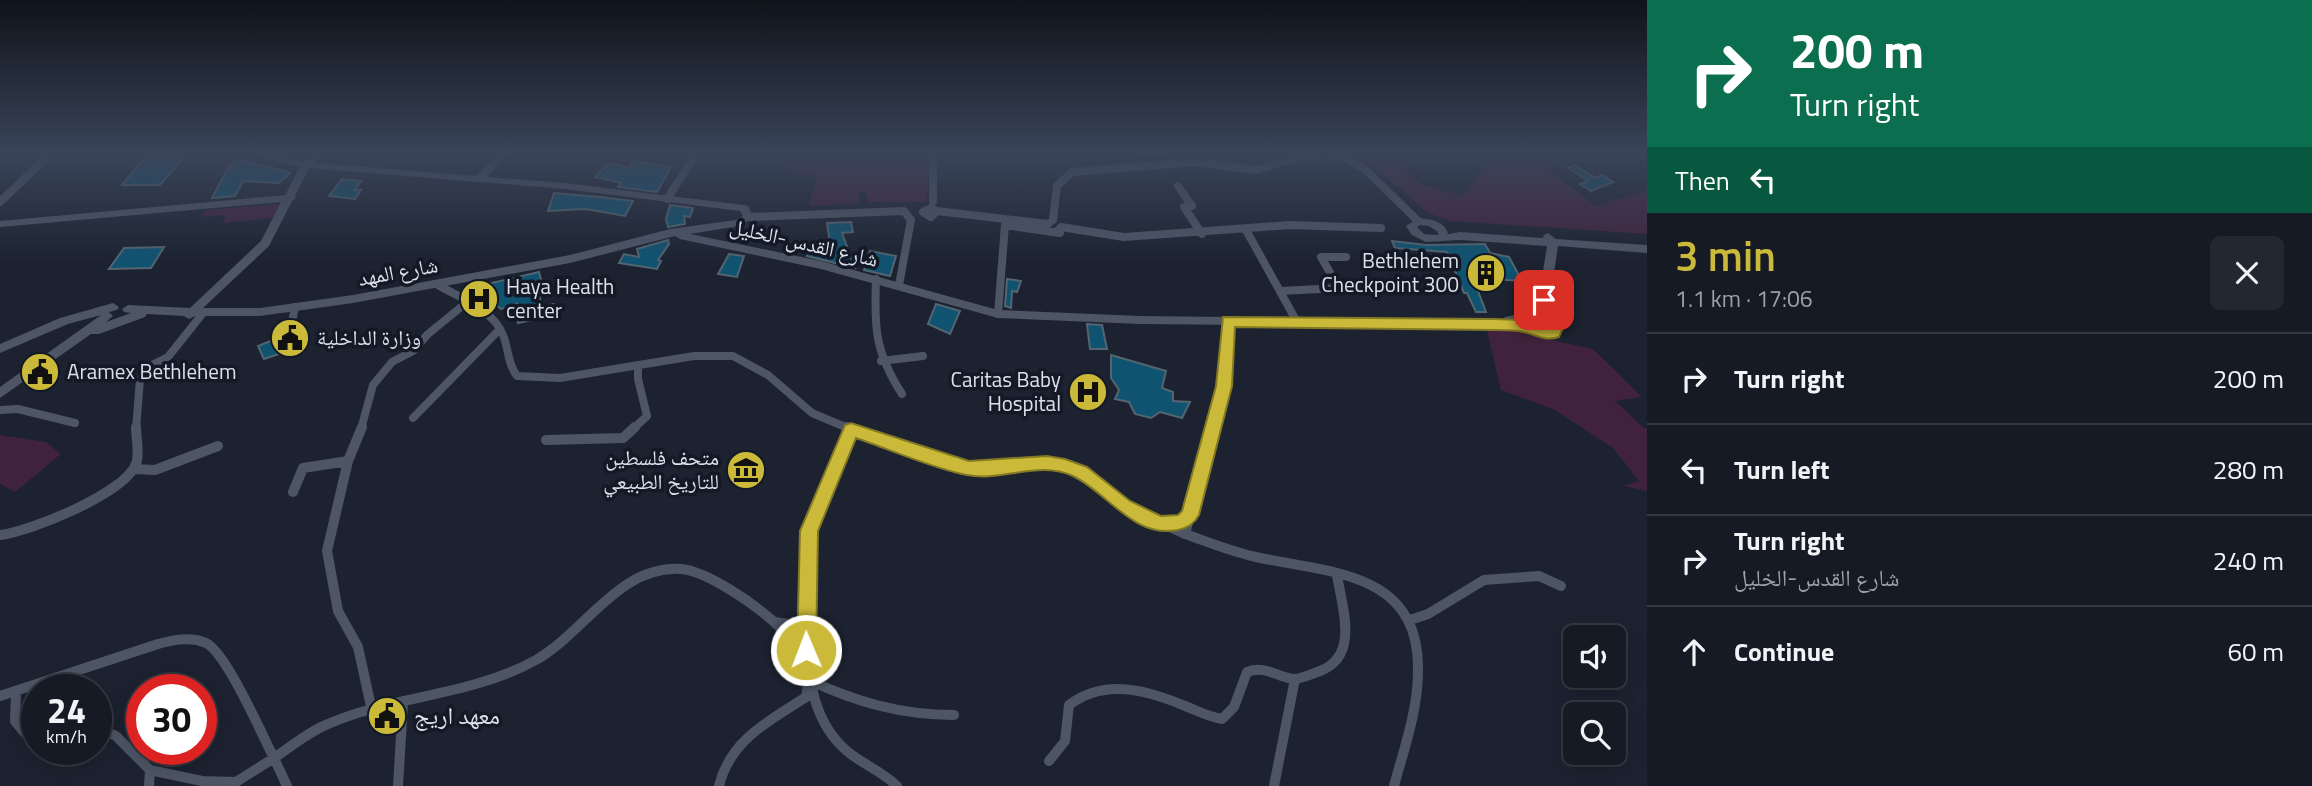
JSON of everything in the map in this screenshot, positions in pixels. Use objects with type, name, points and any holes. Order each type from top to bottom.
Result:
[{"type":"main road","name":"شارع القدس-الخليل","points":[[599,191],[744,208],[749,217],[739,223],[670,233]]},
{"type":"main road","points":[[0,223],[291,198]]},
{"type":"main road","points":[[1647,242],[1549,241],[1418,221],[1411,226],[1417,236],[1432,241],[1460,236],[1647,249]]},
{"type":"main road","points":[[1437,225],[1443,231],[1443,238]]},
{"type":"main road","name":"شارع القدس-الخليل","points":[[670,233],[876,279],[998,314],[1228,321],[1472,324]]},
{"type":"main road","name":"شارع المهد","points":[[0,350],[64,320],[116,315],[260,312],[295,307],[438,285],[570,259],[670,233]]},
{"type":"main road","points":[[1537,331],[1530,325],[1536,310],[1539,285],[1550,263],[1549,241]]},
{"type":"main road","points":[[1536,310],[1556,326],[1554,333],[1520,326],[1472,324],[1536,310]]},
{"type":"main road","points":[[0,393],[75,340],[116,315],[195,313]]},
{"type":"main road","name":"شارع المهد","points":[[0,350],[50,329],[116,315]]},
{"type":"main road","points":[[75,340],[81,330],[82,322],[78,321]]},
{"type":"street","points":[[0,535],[32,528],[117,485],[134,468],[137,462],[135,413],[140,379],[150,366],[168,357],[195,313],[265,243],[294,191]]},
{"type":"street","points":[[667,200],[673,191]]},
{"type":"street","points":[[933,191],[933,201]]},
{"type":"street","points":[[937,211],[1045,224],[1052,220],[1054,191]]},
{"type":"street","points":[[1181,191],[1192,206],[1184,207],[1202,233]]},
{"type":"street","points":[[1387,191],[1418,221]]},
{"type":"street","points":[[749,217],[904,211],[911,220],[899,285]]},
{"type":"street","points":[[998,314],[1004,225],[1060,233],[1060,227],[1124,237],[1290,225],[1381,228]]},
{"type":"street","points":[[1246,230],[1297,322]]},
{"type":"street","points":[[1280,291],[1339,288],[1321,257],[1346,257]]},
{"type":"street","points":[[876,279],[874,335],[881,361],[902,394]]},
{"type":"street","points":[[438,285],[482,312],[500,329],[509,365],[517,376],[561,378],[694,356],[733,356],[768,375],[812,413],[851,429],[969,468],[1047,463],[1065,466],[1081,472],[1124,506],[1185,534],[1251,556],[1377,585],[1403,607],[1410,620],[1417,650],[1419,689],[1394,786]]},
{"type":"street","points":[[372,711],[358,647],[338,611],[327,551],[348,461],[364,421],[373,385],[392,362],[413,351],[428,334],[466,303]]},
{"type":"street","points":[[290,331],[295,307]]},
{"type":"street","points":[[116,315],[141,314]]},
{"type":"street","points":[[1185,534],[1224,386],[1228,321]]},
{"type":"street","points":[[413,418],[500,329]]},
{"type":"street","points":[[881,361],[923,356]]},
{"type":"street","points":[[547,440],[623,438],[647,415],[638,379],[638,365]]},
{"type":"street","points":[[0,410],[18,409],[75,423]]},
{"type":"street","points":[[851,429],[809,531],[806,619],[809,680],[817,708],[834,741],[898,786]]},
{"type":"street","points":[[134,468],[155,470],[218,446]]},
{"type":"street","points":[[293,492],[303,468],[348,461]]},
{"type":"street","points":[[1160,524],[1184,521],[1190,515]]},
{"type":"street","points":[[112,734],[150,770],[202,781],[231,783],[327,724],[503,675],[538,659],[557,646],[625,586],[639,577],[664,570],[681,568],[696,571],[774,622],[782,634],[806,650]]},
{"type":"street","points":[[1049,761],[1066,743],[1069,734],[1069,705],[1078,696],[1099,689],[1133,689],[1181,704],[1212,718],[1222,719],[1234,707],[1247,673],[1270,668],[1295,679],[1325,670],[1339,660],[1345,649],[1346,628],[1337,575]]},
{"type":"street","points":[[1410,620],[1428,614],[1484,580],[1539,576],[1561,586]]},
{"type":"street","points":[[774,622],[797,625],[806,619]]},
{"type":"street","points":[[0,696],[16,693],[158,644],[180,639],[204,642],[219,653],[287,786]]},
{"type":"street","points":[[1274,786],[1295,679]]},
{"type":"street","points":[[809,680],[886,710],[919,716],[954,715]]},
{"type":"street","points":[[719,786],[720,774],[730,753],[751,733],[806,697],[809,680]]},
{"type":"street","points":[[16,693],[14,714],[21,730]]},
{"type":"street","points":[[398,786],[403,703]]},
{"type":"street","points":[[149,786],[150,770]]},
{"type":"shaded area","points":[[813,191],[927,191],[927,202],[868,202],[866,192],[858,192],[859,203],[808,206]]},
{"type":"shaded area","points":[[1402,191],[1444,191],[1463,196],[1467,191],[1576,191],[1596,206],[1647,191],[1647,234],[1452,221],[1428,213]]},
{"type":"shaded area","points":[[281,204],[273,218],[223,223],[226,215],[202,217],[205,210]]},
{"type":"shaded area","points":[[1525,329],[1552,340],[1593,349],[1642,397],[1615,401],[1647,428],[1647,491],[1623,486],[1639,481],[1613,448],[1555,410],[1501,390],[1487,331]]},
{"type":"shaded area","points":[[0,435],[46,442],[61,454],[15,492],[0,484]]},
{"type":"building","points":[[216,191],[238,191],[235,196],[212,198]]},
{"type":"building","points":[[333,191],[361,191],[355,199],[329,196]]},
{"type":"building","points":[[554,193],[633,201],[625,216],[586,209],[548,211]]},
{"type":"building","points":[[670,205],[693,208],[690,217],[684,216],[685,224],[668,227],[666,219]]},
{"type":"building","points":[[851,222],[853,232],[842,233],[855,268],[807,256],[813,244],[830,243],[827,223]]},
{"type":"building","points":[[668,240],[669,244],[658,260],[661,261],[657,269],[619,263],[624,254],[639,257],[637,249]]},
{"type":"building","name":"Bethlehem Checkpoint 300","points":[[1392,241],[1426,245],[1485,244],[1490,253],[1509,257],[1522,281],[1473,278],[1486,312],[1476,312],[1467,293],[1464,293],[1447,252],[1395,248]]},
{"type":"building","points":[[164,247],[151,268],[109,269],[124,248]]},
{"type":"building","points":[[870,251],[896,256],[890,276],[864,270]]},
{"type":"building","points":[[729,254],[744,256],[737,277],[718,274]]},
{"type":"building","points":[[539,272],[542,283],[538,284],[541,306],[554,304],[560,314],[518,323],[517,304],[501,309],[474,287]]},
{"type":"building","points":[[1007,279],[1021,281],[1017,292],[1012,291],[1011,308],[1005,306]]},
{"type":"building","points":[[936,304],[960,311],[950,334],[928,324]]},
{"type":"building","points":[[1087,324],[1102,325],[1107,349],[1090,349]]},
{"type":"building","name":"وزارة الداخلية","points":[[299,330],[303,346],[264,359],[258,346],[285,335],[293,337]]},
{"type":"building","points":[[1111,355],[1166,371],[1162,388],[1173,392],[1173,401],[1190,402],[1182,418],[1160,412],[1151,418],[1135,414],[1129,402],[1115,399],[1119,390],[1111,378]]},
{"type":"place","name":"Bethlehem Checkpoint 300","points":[[1486,273]]},
{"type":"place","name":"Haya Health center","points":[[479,299]]},
{"type":"place","name":"وزارة الداخلية","points":[[290,338]]},
{"type":"place","name":"Aramex Bethlehem","points":[[40,372]]},
{"type":"place","name":"Caritas Baby Hospital","points":[[1088,392]]},
{"type":"place","name":"متحف فلسطين للتاريخ الطبيعي","points":[[746,470]]},
{"type":"place","name":"معهد اريج","points":[[387,716]]},
{"type":"route","points":[[806,650],[809,531],[851,429],[953,465],[969,468],[984,470],[1047,463],[1065,466],[1081,472],[1124,506],[1160,524],[1176,523],[1184,521],[1190,515],[1219,410],[1224,386],[1228,321],[1494,324],[1528,327],[1546,334],[1554,333],[1557,329],[1546,312],[1544,300]]}]
